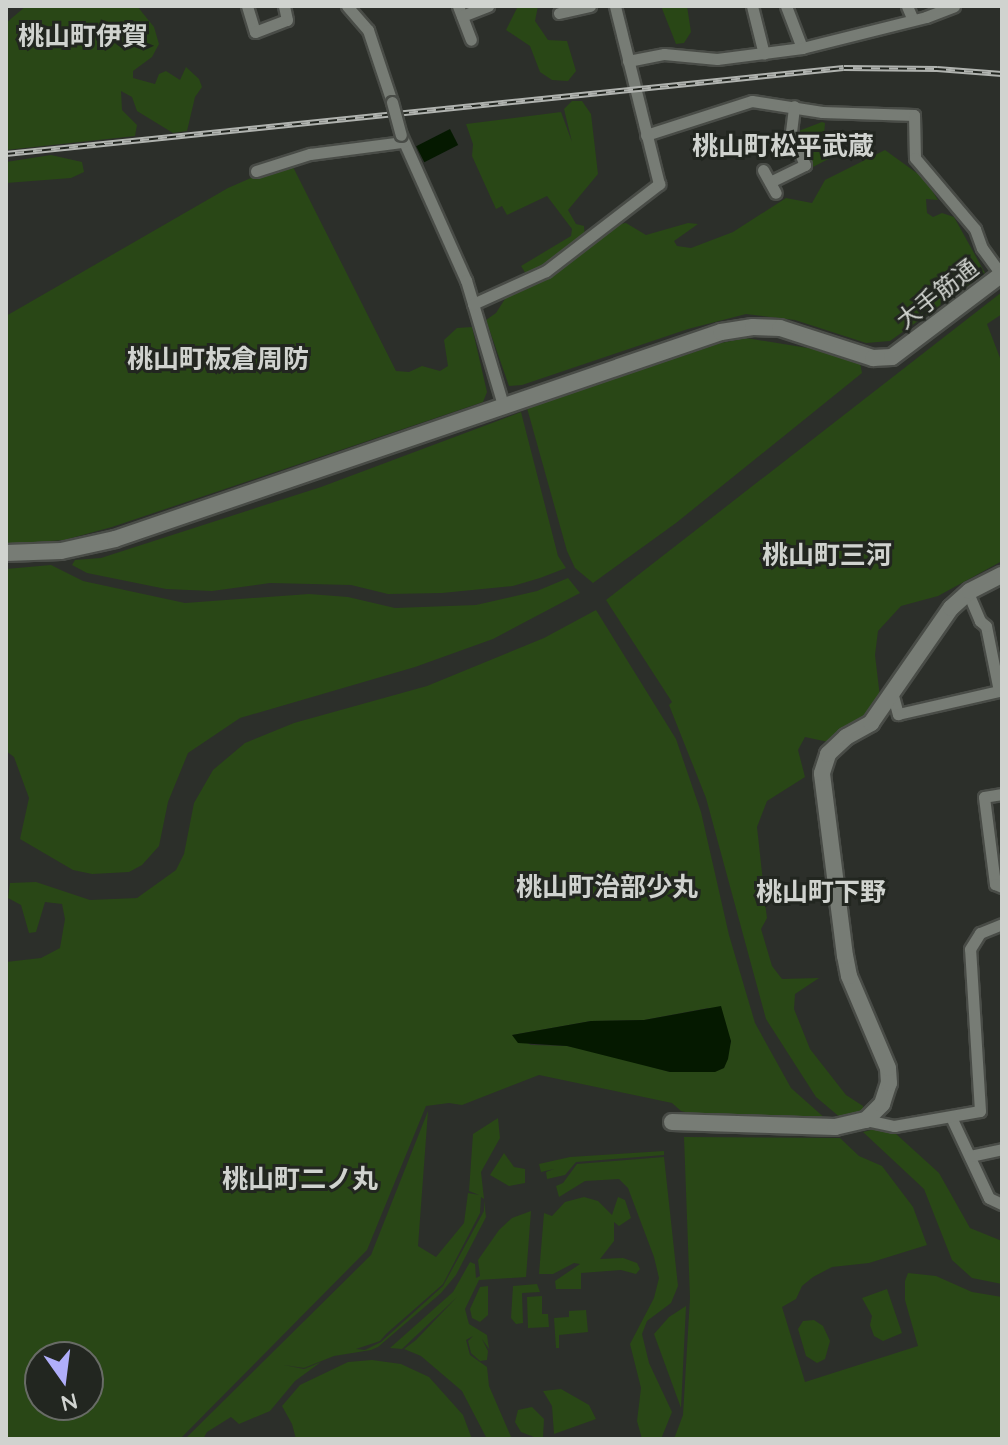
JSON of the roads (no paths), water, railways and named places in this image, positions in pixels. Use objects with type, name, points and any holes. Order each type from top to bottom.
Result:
[{"type":"street","points":[[247,6],[255,32],[287,20],[284,6]]},
{"type":"street","points":[[6,553],[61,551],[115,539],[503,405],[473,304],[402,138],[371,37],[347,6]]},
{"type":"street","points":[[471,40],[460,11],[488,6]]},
{"type":"street","points":[[559,13],[590,6]]},
{"type":"street","points":[[473,304],[546,271],[659,184],[615,6]]},
{"type":"street","points":[[752,6],[764,54]]},
{"type":"street","points":[[786,6],[802,48]]},
{"type":"street","points":[[907,6],[913,20]]},
{"type":"street","points":[[628,61],[664,54],[717,59],[802,48],[913,20],[954,6]]},
{"type":"street","points":[[646,135],[752,101],[822,112],[914,115],[915,158],[975,229],[982,248],[1002,275]]},
{"type":"street","points":[[763,170],[773,187],[805,165],[791,132],[794,106]]},
{"type":"street","points":[[256,171],[310,154],[402,138]]},
{"type":"street","name":"大手筋通","points":[[503,405],[654,353],[741,328],[764,326],[804,333],[877,358],[902,352],[1002,275]]},
{"type":"street","points":[[866,1120],[886,1098],[889,1075],[849,976],[822,773],[828,754],[846,737],[871,723],[951,608],[968,593],[1002,575]]},
{"type":"street","points":[[892,692],[898,714],[1001,690],[986,626],[980,621],[968,593]]},
{"type":"street","points":[[1002,794],[984,797],[995,884],[1002,887]]},
{"type":"street","points":[[672,1122],[818,1128],[866,1120],[894,1126],[980,1111],[968,965],[970,949],[980,933],[1002,924]]},
{"type":"street","points":[[951,1117],[989,1198],[1002,1204]]},
{"type":"street","points":[[970,1156],[1002,1149]]},
{"type":"railway","points":[[6,154],[844,68],[937,69],[1002,74]]},
{"type":"district","name":"桃山町伊賀","points":[[83,36]]},
{"type":"district","name":"桃山町松平武蔵","points":[[783,146]]},
{"type":"district","name":"桃山町板倉周防","points":[[218,359]]},
{"type":"district","name":"桃山町三河","points":[[827,555]]},
{"type":"district","name":"桃山町治部少丸","points":[[607,887]]},
{"type":"district","name":"桃山町下野","points":[[821,892]]},
{"type":"district","name":"桃山町二ノ丸","points":[[300,1179]]}]
